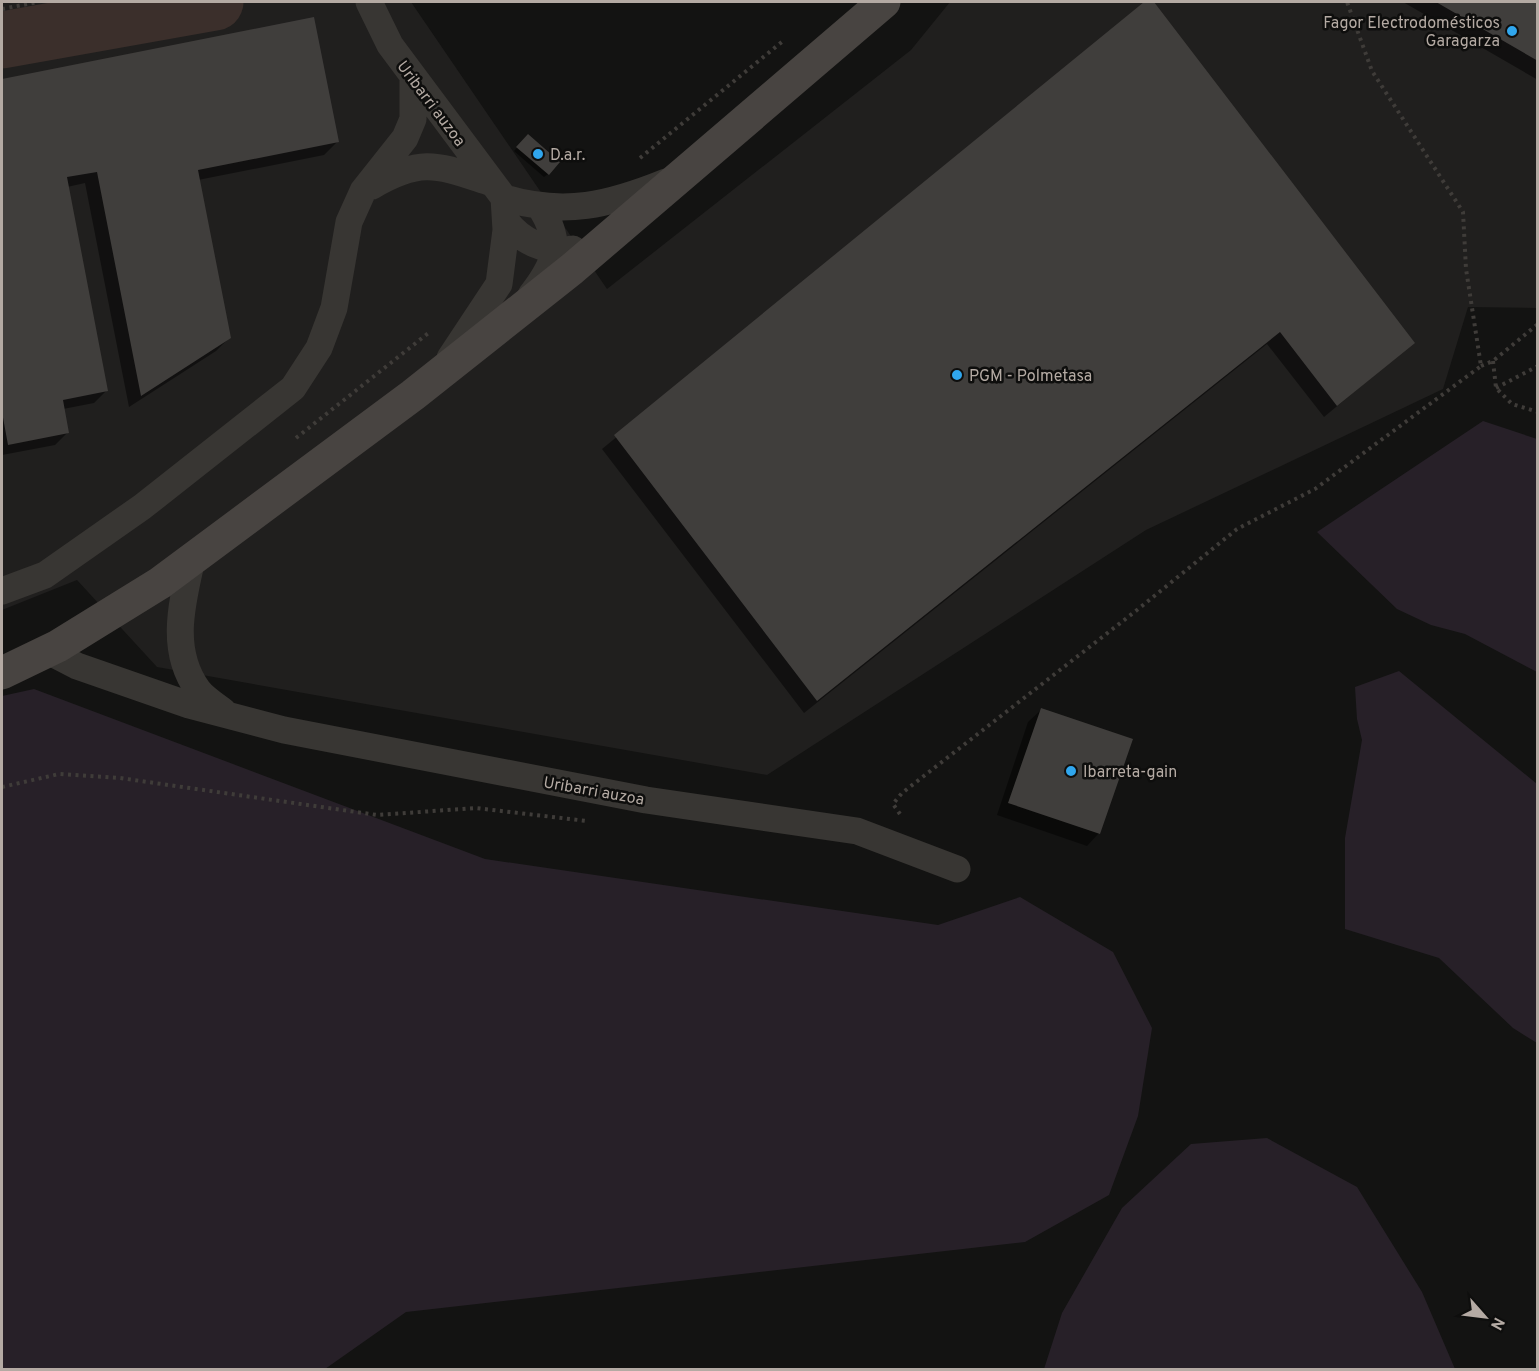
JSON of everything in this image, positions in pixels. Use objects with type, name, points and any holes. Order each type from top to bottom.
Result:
[{"type":"main road","points":[[2,672],[48,651],[160,583],[439,374],[599,246],[884,2]]},
{"type":"street","name":"Uribarri auzoa","points":[[369,2],[390,45],[501,201]]},
{"type":"street","points":[[2,591],[55,569],[142,507],[293,388],[319,348],[334,308],[349,222],[363,191],[405,138],[413,119],[413,77]]},
{"type":"street","points":[[363,191],[392,174],[438,155],[456,136]]},
{"type":"street","points":[[418,165],[450,169],[501,201],[541,207],[598,205],[634,195],[679,177]]},
{"type":"street","points":[[501,201],[517,236],[563,251],[599,246]]},
{"type":"street","points":[[439,374],[499,284],[501,201]]},
{"type":"street","points":[[517,312],[548,273],[555,249],[555,235],[541,207]]},
{"type":"street","points":[[192,559],[178,634],[185,662],[198,691],[229,716]]},
{"type":"street","name":"Uribarri auzoa","points":[[48,651],[78,666],[130,686],[284,730],[581,788],[736,814],[857,831],[957,869]]},
{"type":"path","points":[[2,9],[38,2]]},
{"type":"path","points":[[1347,2],[1372,71],[1462,212],[1466,269],[1481,366]]},
{"type":"path","points":[[632,165],[791,36]]},
{"type":"path","points":[[906,820],[893,804],[902,793],[1237,529],[1315,489],[1481,366],[1493,361],[1538,324]]},
{"type":"path","points":[[287,445],[435,327]]},
{"type":"path","points":[[1493,361],[1496,388],[1512,404],[1538,412]]},
{"type":"path","points":[[1496,388],[1538,366]]},
{"type":"path","points":[[2,787],[59,774],[79,775],[120,778],[377,815],[476,808],[592,822]]},
{"type":"shaded area","points":[[2,2],[411,2],[607,289],[911,50],[950,2],[1537,2],[1537,308],[1468,307],[1443,389],[1146,530],[767,775],[157,667],[77,580],[2,610]]},
{"type":"shaded area","points":[[1483,421],[1537,439],[1537,672],[1465,634],[1431,625],[1397,609],[1317,532]]},
{"type":"shaded area","points":[[1399,671],[1537,784],[1537,1043],[1513,1028],[1439,958],[1345,929],[1345,838],[1362,740],[1357,719],[1355,687]]},
{"type":"shaded area","points":[[34,689],[485,859],[938,925],[1020,897],[1113,952],[1152,1028],[1138,1116],[1109,1195],[1025,1242],[406,1312],[325,1369],[2,1369],[2,696]]},
{"type":"shaded area","points":[[1267,1138],[1357,1187],[1422,1292],[1455,1369],[1044,1369],[1062,1313],[1122,1208],[1191,1144]]},
{"type":"building","name":"PGM - Polmetasa","points":[[1144,2],[1154,2],[1415,343],[1337,406],[1280,332],[817,701],[614,435]]},
{"type":"building","name":"Fagor Electrodomésticos Garagarza","points":[[1436,2],[1538,2],[1538,61]]},
{"type":"building","points":[[314,17],[339,142],[198,170],[231,338],[141,396],[97,172],[67,177],[108,391],[63,400],[69,433],[8,445],[2,412],[2,79]]},
{"type":"building","name":"D.a.r.","points":[[528,134],[560,162],[549,175],[516,147]]},
{"type":"building","name":"Ibarreta-gain","points":[[1041,708],[1133,739],[1100,834],[1008,803]]},
{"type":"waterway","points":[[2,40],[215,2]]},
{"type":"place","name":"Fagor Electrodomésticos Garagarza","points":[[1512,31]]},
{"type":"place","name":"D.a.r.","points":[[538,154]]},
{"type":"place","name":"PGM - Polmetasa","points":[[957,375]]},
{"type":"place","name":"Ibarreta-gain","points":[[1071,771]]}]
